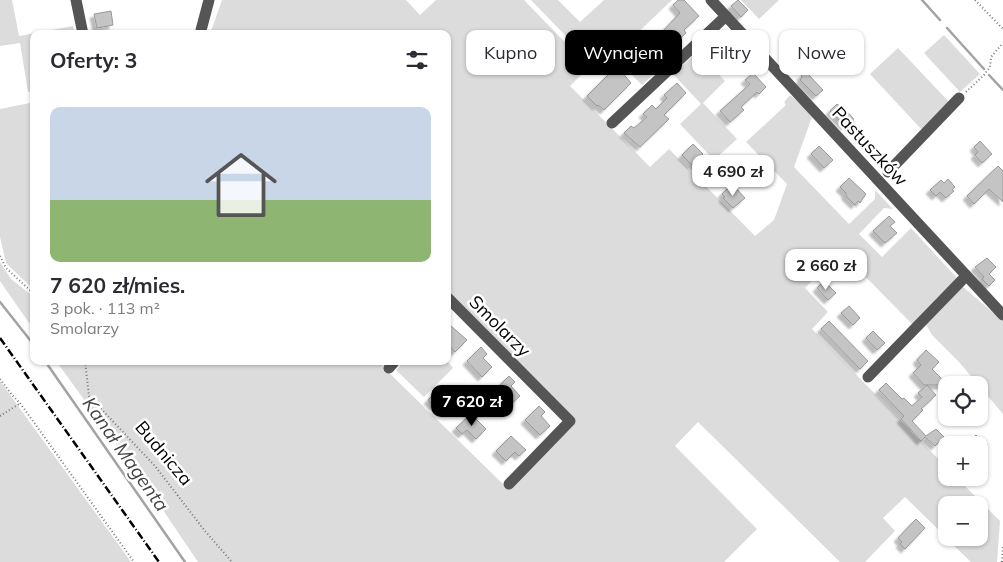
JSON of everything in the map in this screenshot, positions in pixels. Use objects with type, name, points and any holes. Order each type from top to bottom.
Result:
[{"type":"street","points":[[76,0],[82,30]]},
{"type":"street","points":[[201,0],[204,19]]},
{"type":"street","points":[[201,30],[209,0]]},
{"type":"street","name":"Pastuszków","points":[[711,0],[1003,315]]},
{"type":"street","points":[[612,123],[726,16]]},
{"type":"street","points":[[888,172],[959,98]]},
{"type":"street","points":[[868,377],[966,276]]},
{"type":"street","name":"Smolarzy","points":[[451,305],[570,422],[509,484]]},
{"type":"path","points":[[975,0],[1003,29]]},
{"type":"path","points":[[959,98],[990,67],[991,58],[1003,43]]},
{"type":"path","points":[[0,256],[6,268],[30,290]]},
{"type":"path","name":"Budnicza","points":[[85,365],[89,396],[155,466],[205,531],[232,562]]},
{"type":"path","points":[[0,378],[134,562]]},
{"type":"path","points":[[0,416],[20,403]]},
{"type":"path","points":[[1002,562],[1003,545]]},
{"type":"shaded area","points":[[0,0],[12,0],[19,36],[30,34],[30,92],[28,92],[20,43],[0,46]]},
{"type":"shaded area","points":[[222,0],[406,0],[420,15],[436,0],[524,0],[553,30],[466,30],[466,75],[555,75],[555,32],[565,42],[565,75],[581,75],[570,86],[650,167],[669,149],[755,236],[774,220],[787,184],[746,142],[786,105],[784,102],[790,95],[812,117],[794,167],[849,224],[875,199],[875,190],[893,209],[884,208],[859,234],[882,257],[911,228],[957,278],[913,325],[848,259],[830,278],[822,270],[805,288],[828,312],[812,329],[938,459],[938,486],[965,486],[975,496],[938,496],[938,529],[905,497],[883,518],[895,531],[865,562],[840,562],[698,422],[675,446],[757,529],[724,562],[198,562],[146,485],[59,365],[383,365],[504,485],[575,421],[451,295],[451,30],[211,30]]},
{"type":"shaded area","points":[[531,0],[558,0],[580,22],[604,0],[672,0],[640,30],[565,30],[565,35]]},
{"type":"shaded area","points":[[741,0],[779,0],[759,19]]},
{"type":"shaded area","points":[[73,26],[74,30],[51,30]]},
{"type":"shaded area","points":[[944,35],[980,74],[960,92],[924,53]]},
{"type":"shaded area","points":[[898,48],[949,102],[922,130],[870,74]]},
{"type":"shaded area","points":[[692,57],[692,75],[719,75],[725,81],[703,103],[737,139],[714,160],[680,124],[701,104],[674,75],[682,75],[682,66]]},
{"type":"shaded area","points":[[632,75],[653,75],[642,85]]},
{"type":"shaded area","points":[[30,103],[30,286],[6,263],[0,237],[0,109]]},
{"type":"shaded area","points":[[0,262],[11,279],[30,294],[30,324],[0,281]]},
{"type":"shaded area","points":[[962,286],[1003,321],[1003,414],[988,396],[988,376],[971,376],[932,335],[926,321]]},
{"type":"shaded area","points":[[401,365],[450,365],[453,368],[424,397],[396,370]]},
{"type":"shaded area","points":[[0,381],[131,562],[0,562]]},
{"type":"shaded area","points":[[988,509],[1000,521],[997,562],[971,562],[954,546],[988,546]]},
{"type":"building","points":[[678,0],[684,0],[699,16],[684,30],[686,33],[682,37],[682,30],[664,30],[680,13],[673,5]]},
{"type":"building","points":[[738,0],[748,10],[741,17],[731,6]]},
{"type":"building","points":[[111,11],[113,25],[97,28],[94,14]]},
{"type":"building","points":[[608,75],[624,75],[631,83],[604,110],[587,96]]},
{"type":"building","points":[[751,75],[755,75],[766,87],[759,94],[757,92],[741,107],[744,110],[730,122],[720,111],[750,84],[745,80]]},
{"type":"building","points":[[809,75],[823,90],[816,96],[800,80],[801,76]]},
{"type":"building","points":[[677,83],[686,93],[664,115],[669,119],[640,147],[624,133],[631,126],[634,128],[647,117],[643,114],[652,105],[656,109],[667,98],[664,95]]},
{"type":"building","points":[[837,104],[842,106],[853,118],[855,127],[847,124],[845,126],[830,111]]},
{"type":"building","points":[[980,141],[992,154],[982,163],[975,155],[978,152],[974,147]]},
{"type":"building","points":[[693,144],[703,154],[701,156],[704,159],[696,167],[682,155]]},
{"type":"building","points":[[819,146],[833,160],[824,168],[811,154]]},
{"type":"building","points":[[743,157],[752,167],[746,173],[736,163]]},
{"type":"building","points":[[998,166],[1003,171],[1003,202],[989,189],[974,204],[967,196]]},
{"type":"building","points":[[849,178],[866,194],[860,203],[858,201],[855,205],[840,187]]},
{"type":"building","points":[[948,179],[955,187],[952,190],[954,191],[946,198],[940,192],[936,196],[930,190],[941,180],[944,183]]},
{"type":"building","points":[[730,186],[733,189],[735,187],[745,198],[733,208],[723,198],[725,197],[722,194]]},
{"type":"building","points":[[889,216],[895,222],[890,226],[897,233],[885,243],[873,231]]},
{"type":"building","points":[[987,258],[996,267],[989,274],[995,280],[989,286],[975,267]]},
{"type":"building","points":[[824,281],[836,293],[828,300],[817,288]]},
{"type":"building","points":[[849,306],[860,318],[853,325],[841,313]]},
{"type":"building","points":[[829,321],[868,361],[860,369],[821,329]]},
{"type":"building","points":[[451,326],[467,340],[455,352],[451,347]]},
{"type":"building","points":[[873,331],[885,343],[877,350],[866,338]]},
{"type":"building","points":[[481,347],[487,354],[483,358],[492,367],[482,377],[467,361]]},
{"type":"building","points":[[926,350],[939,362],[932,369],[939,376],[938,385],[924,385],[913,373],[921,365],[917,360]]},
{"type":"building","points":[[509,376],[515,382],[511,386],[520,396],[510,405],[495,390]]},
{"type":"building","points":[[886,383],[912,406],[922,397],[918,393],[927,385],[936,395],[921,409],[923,410],[912,421],[926,436],[936,429],[943,436],[938,436],[938,443],[935,446],[925,437],[921,441],[901,419],[904,416],[879,390]]},
{"type":"building","points":[[442,386],[458,401],[448,410],[439,402],[434,406],[428,400]]},
{"type":"building","points":[[539,406],[545,412],[541,416],[550,426],[540,435],[525,420]]},
{"type":"building","points":[[471,414],[486,429],[476,439],[467,430],[462,434],[456,428]]},
{"type":"building","points":[[511,436],[526,450],[519,456],[515,452],[506,461],[496,451]]},
{"type":"building","points":[[916,519],[925,528],[905,549],[900,544],[902,542],[898,538]]},
{"type":"waterway","points":[[922,0],[940,20]]},
{"type":"waterway","points":[[947,28],[984,69]]},
{"type":"waterway","points":[[989,75],[1003,90]]},
{"type":"waterway","name":"Kanał Magenta","points":[[0,302],[30,340]]},
{"type":"waterway","name":"Kanał Magenta","points":[[48,365],[185,562]]},
{"type":"railway","points":[[0,338],[159,562]]}]
